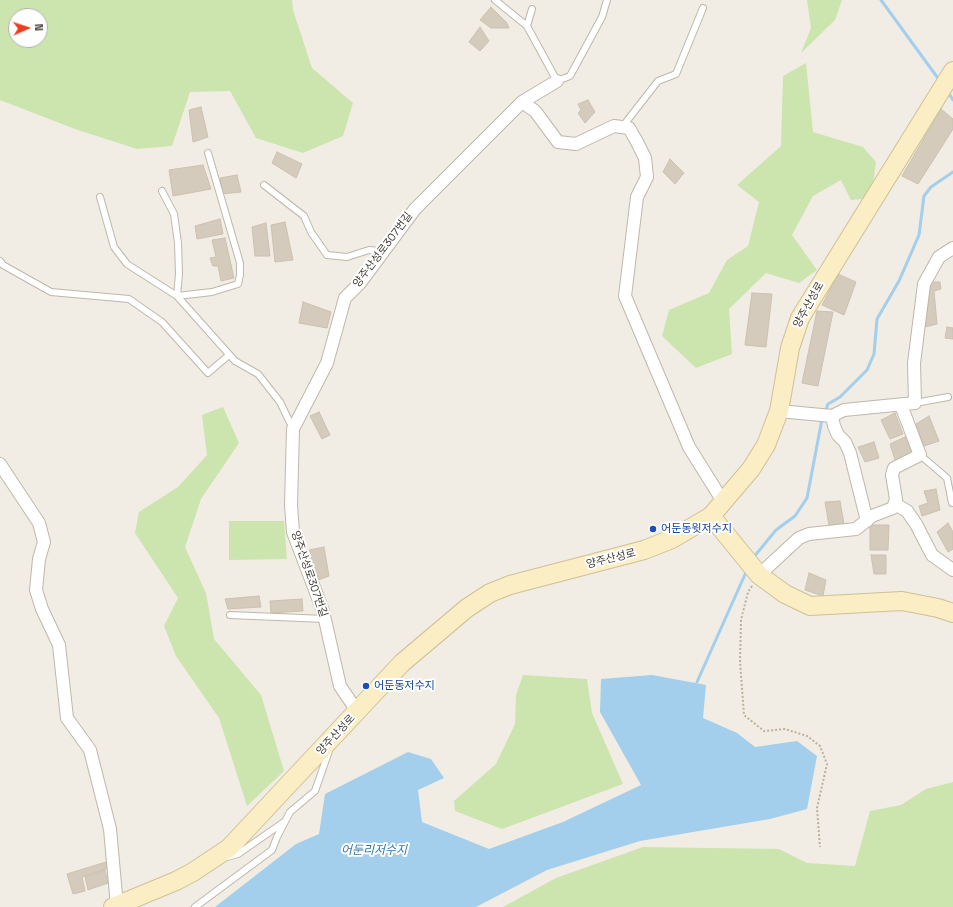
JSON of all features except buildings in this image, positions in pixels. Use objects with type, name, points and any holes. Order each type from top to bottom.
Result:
[{"type":"street","name":"양주산성로","points":[[115,906],[176,881],[208,863],[239,839],[402,663],[455,616],[490,593],[534,578],[629,555],[655,546],[672,539],[711,516],[751,469],[766,445],[779,411],[790,348],[800,318],[951,75]]},
{"type":"street","name":"양주산성로307번길","points":[[357,712],[340,686],[325,619],[294,532],[291,504],[293,429],[327,363],[345,298],[360,283],[381,251],[415,209],[522,102],[557,81]]},
{"type":"street","points":[[522,102],[535,111],[558,142],[576,144],[614,126],[623,126],[629,128],[645,158],[647,177],[637,197],[625,296],[689,447],[724,502]]},
{"type":"street","points":[[779,411],[826,415],[844,410],[915,403],[914,362],[924,284],[938,257],[953,248]]},
{"type":"street","points":[[753,568],[799,538],[809,534],[856,529],[872,516],[893,508],[896,500],[892,475],[894,468],[920,455],[901,405]]},
{"type":"street","points":[[826,415],[845,442],[850,453],[867,521]]},
{"type":"street","points":[[0,464],[39,523],[44,542],[39,559],[36,590],[42,609],[59,645],[67,718],[90,750],[110,829],[115,906]]},
{"type":"street","points":[[727,536],[726,513],[750,479],[751,469]]},
{"type":"street","points":[[895,504],[907,511],[916,524],[932,555],[953,570]]},
{"type":"street","points":[[711,516],[753,568],[785,594],[810,606],[902,601],[938,608],[953,613]]},
{"type":"street","points":[[655,546],[664,548],[693,534],[704,532],[727,536]]},
{"type":"lane","points":[[495,0],[527,26],[557,81],[570,76],[602,17],[607,0]]},
{"type":"lane","points":[[623,126],[658,81],[676,74],[703,8]]},
{"type":"lane","points":[[527,26],[532,9]]},
{"type":"lane","points":[[162,191],[174,214],[178,244],[179,274],[177,296],[212,292],[238,284],[240,263],[208,153]]},
{"type":"lane","points":[[264,185],[304,216],[311,232],[327,256],[347,257],[369,250],[381,251]]},
{"type":"lane","name":"양주산성로307번길","points":[[100,196],[114,247],[127,264],[177,296],[235,361],[258,374],[280,402],[293,429]]},
{"type":"lane","points":[[0,261],[3,265],[51,292],[129,298],[162,322],[208,373],[229,355]]},
{"type":"lane","points":[[915,403],[948,397]]},
{"type":"lane","points":[[920,455],[946,478],[952,502]]},
{"type":"lane","points":[[230,615],[325,619]]},
{"type":"lane","points":[[195,907],[272,850],[290,812],[315,791],[334,737]]},
{"type":"lane","points":[[208,863],[238,854],[285,822]]},
{"type":"path","points":[[753,568],[741,620],[740,662],[744,715],[764,731],[785,729],[807,736],[820,746],[827,764],[817,808],[820,847]]},
{"type":"green space","points":[[0,0],[292,0],[293,10],[312,68],[353,103],[343,136],[303,153],[256,138],[230,91],[190,92],[172,146],[137,149],[75,129],[0,100]]},
{"type":"green space","points":[[807,0],[842,0],[835,20],[801,53],[811,28]]},
{"type":"green space","points":[[806,63],[813,132],[863,147],[876,162],[871,198],[851,200],[841,180],[813,196],[792,235],[817,270],[799,283],[766,273],[729,309],[732,354],[696,368],[662,336],[669,310],[709,293],[727,260],[748,246],[759,202],[737,185],[781,146],[783,76]]},
{"type":"green space","points":[[223,407],[239,443],[201,499],[185,547],[206,593],[214,639],[261,695],[284,771],[247,806],[219,718],[176,656],[164,626],[178,598],[135,533],[139,512],[178,487],[207,455],[202,415]]},
{"type":"green space","points":[[229,521],[284,521],[287,559],[229,560]]},
{"type":"green space","points":[[523,675],[587,679],[592,713],[623,784],[502,829],[455,811],[454,801],[496,764],[515,724],[516,695]]},
{"type":"green space","points":[[953,782],[953,907],[503,907],[556,878],[643,847],[779,849],[807,863],[855,866],[870,811],[901,805],[926,789]]},
{"type":"water","name":"어둔리저수지","points":[[652,675],[706,685],[703,718],[737,733],[755,747],[797,741],[817,756],[807,809],[770,819],[640,841],[547,870],[476,907],[215,907],[296,844],[319,834],[325,794],[408,752],[431,759],[444,778],[418,790],[422,822],[489,849],[563,822],[641,785],[600,712],[601,679]]},
{"type":"waterway","points":[[881,0],[940,81]]},
{"type":"waterway","points":[[948,92],[953,100]]},
{"type":"waterway","points":[[825,412],[828,404],[840,397],[867,370],[874,354],[877,319],[899,281],[919,235],[924,196],[931,187],[953,172]]},
{"type":"waterway","points":[[753,558],[776,530],[795,516],[807,498],[822,419]]},
{"type":"waterway","points":[[697,682],[747,570]]},
{"type":"place","name":"어둔동윗저수지","points":[[653,529]]},
{"type":"place","name":"어둔동저수지","points":[[366,686]]}]
